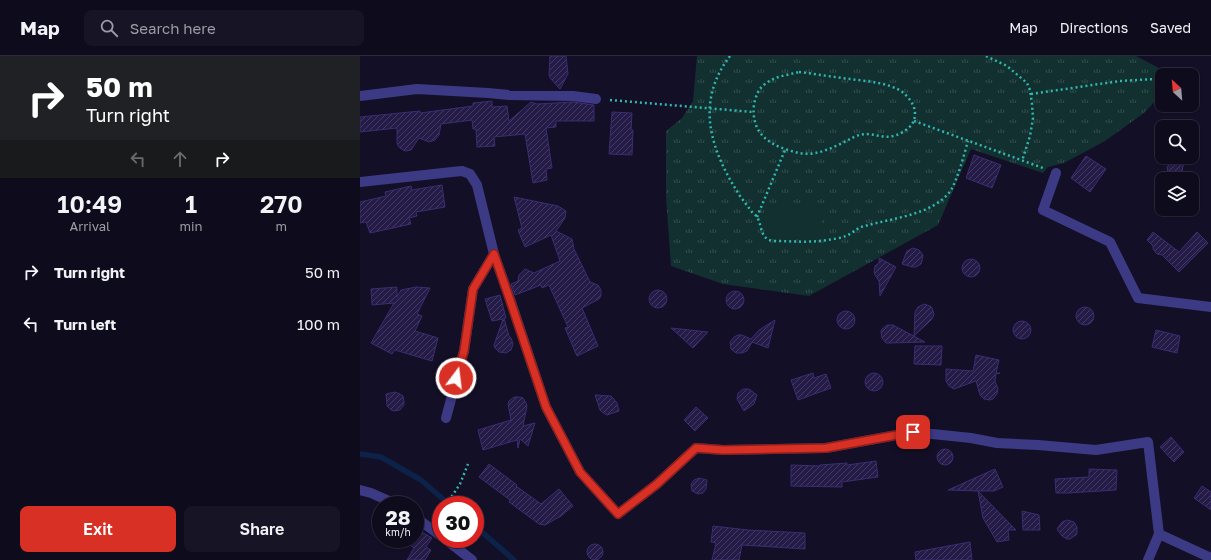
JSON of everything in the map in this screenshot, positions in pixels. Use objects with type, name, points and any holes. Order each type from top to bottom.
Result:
[{"type":"street","points":[[360,96],[417,89],[508,95],[573,96],[596,99]]},
{"type":"street","points":[[360,182],[462,171],[470,174],[477,185],[494,254],[546,407],[580,472],[618,514],[657,484],[696,448],[723,450],[826,448],[913,432],[971,438],[997,443],[1096,450],[1148,442],[1159,534],[1148,560]]},
{"type":"street","points":[[1056,173],[1043,210],[1110,242],[1138,298],[1211,306]]},
{"type":"street","points":[[446,418],[464,351],[473,289],[494,254]]},
{"type":"street","points":[[360,490],[378,496]]},
{"type":"street","points":[[424,523],[432,529]]},
{"type":"street","points":[[1159,534],[1211,558]]},
{"type":"street","points":[[457,548],[472,560]]},
{"type":"path","points":[[730,56],[717,77],[712,92],[709,108],[709,121],[724,166],[749,209],[757,217],[762,231],[768,240],[830,240],[846,236],[864,226],[910,215],[927,208],[940,200],[950,190],[968,141]]},
{"type":"path","points":[[986,56],[1007,66],[1027,82],[1031,94],[1033,118],[1030,136],[1022,161]]},
{"type":"path","points":[[799,72],[874,82],[896,88],[905,95],[915,111],[912,126],[894,136],[887,138],[868,133],[859,134],[830,149],[815,153],[798,153],[785,150],[767,141],[760,133],[755,122],[753,112],[758,91],[766,83],[780,76],[799,72]]},
{"type":"path","points":[[1031,94],[1120,81],[1155,79]]},
{"type":"path","points":[[596,99],[753,112]]},
{"type":"path","points":[[914,121],[1056,173]]},
{"type":"path","points":[[757,217],[785,150]]},
{"type":"path","points":[[452,496],[460,484],[468,464]]},
{"type":"green space","points":[[697,56],[1136,56],[1159,68],[1155,68],[1155,101],[1144,113],[1105,141],[1064,163],[1048,167],[1043,173],[971,149],[938,225],[809,296],[723,284],[671,266],[666,197],[666,131],[682,118],[693,101]]},
{"type":"green space","points":[[770,208],[822,208],[821,238],[769,237]]},
{"type":"building","points":[[550,56],[566,56],[568,74],[560,89],[549,75]]},
{"type":"building","points":[[492,101],[492,107],[507,106],[509,121],[531,102],[537,104],[573,102],[594,105],[594,121],[556,121],[556,127],[546,128],[552,168],[546,169],[547,180],[533,183],[525,134],[494,137],[495,146],[477,147],[476,129],[473,129],[472,120],[441,124],[439,135],[435,140],[429,142],[419,138],[411,150],[405,151],[398,146],[397,128],[360,132],[360,117],[420,111],[420,113],[473,106],[473,103]]},
{"type":"building","points":[[612,112],[632,113],[632,155],[609,154]]},
{"type":"building","points":[[974,155],[1001,165],[992,188],[966,178]]},
{"type":"building","points":[[1086,156],[1106,169],[1090,192],[1071,178]]},
{"type":"building","points":[[1170,164],[1184,164],[1182,172],[1168,172],[1167,167]]},
{"type":"building","points":[[442,185],[445,207],[416,212],[417,216],[409,218],[411,224],[370,233],[366,222],[360,223],[360,202],[386,196],[385,192],[411,186],[412,190]]},
{"type":"building","points":[[514,197],[558,206],[566,211],[565,218],[556,231],[572,239],[574,249],[590,282],[598,285],[601,290],[601,296],[599,299],[582,308],[598,346],[577,356],[565,328],[568,327],[549,285],[542,288],[541,285],[515,295],[511,284],[518,281],[519,275],[525,269],[534,273],[560,261],[551,235],[525,247],[518,230],[522,228]]},
{"type":"building","points":[[1153,232],[1179,252],[1197,232],[1208,243],[1179,272],[1162,255],[1157,254],[1153,249],[1153,246],[1147,240]]},
{"type":"building","points":[[913,248],[919,250],[923,255],[921,264],[916,267],[912,267],[902,264],[907,251]]},
{"type":"building","points":[[879,258],[896,267],[880,296],[879,281],[874,272],[875,266],[879,263]]},
{"type":"building","points":[[967,259],[975,259],[980,264],[978,275],[975,277],[967,277],[962,272],[962,264]]},
{"type":"building","points":[[397,287],[397,297],[401,290],[416,287],[430,288],[417,314],[422,316],[415,331],[438,338],[432,361],[395,350],[392,354],[371,343],[394,303],[372,305],[371,289]]},
{"type":"building","points":[[654,290],[662,290],[667,295],[665,306],[662,308],[654,308],[649,303],[649,295]]},
{"type":"building","points":[[731,291],[739,291],[744,296],[742,307],[739,309],[731,309],[726,304],[726,296]]},
{"type":"building","points":[[500,295],[506,318],[504,318],[513,344],[511,350],[506,353],[499,352],[494,345],[503,319],[492,321],[485,299]]},
{"type":"building","points":[[924,304],[932,308],[934,314],[931,320],[914,336],[915,312],[918,307]]},
{"type":"building","points":[[1081,307],[1089,307],[1094,312],[1092,323],[1089,325],[1081,325],[1076,320],[1076,312]]},
{"type":"building","points":[[842,311],[850,311],[855,316],[853,327],[850,329],[842,329],[837,324],[837,316]]},
{"type":"building","points":[[775,320],[768,348],[752,342],[747,351],[742,353],[736,353],[731,349],[730,342],[734,337],[742,335],[751,339],[759,330]]},
{"type":"building","points":[[1018,321],[1026,321],[1031,326],[1029,337],[1026,339],[1018,339],[1013,334],[1013,326]]},
{"type":"building","points":[[887,325],[893,325],[925,342],[886,343],[882,338],[881,332]]},
{"type":"building","points":[[671,328],[708,332],[693,348]]},
{"type":"building","points":[[1156,330],[1180,336],[1177,353],[1152,347]]},
{"type":"building","points":[[915,346],[942,346],[941,365],[914,364]]},
{"type":"building","points":[[976,355],[999,360],[996,373],[1000,373],[996,374],[995,382],[998,388],[997,394],[993,399],[984,399],[980,395],[976,381],[954,389],[949,386],[946,381],[946,369],[973,371]]},
{"type":"building","points":[[813,373],[814,378],[826,374],[831,388],[798,400],[791,380]]},
{"type":"building","points":[[870,373],[878,373],[883,378],[881,389],[878,391],[870,391],[865,386],[865,378]]},
{"type":"building","points":[[743,389],[749,389],[757,395],[754,404],[744,411],[737,399],[738,393]]},
{"type":"building","points":[[395,392],[403,396],[404,405],[400,410],[394,411],[387,406],[386,394]]},
{"type":"building","points":[[595,395],[611,396],[617,403],[619,411],[607,415],[602,412]]},
{"type":"building","points":[[514,397],[523,398],[527,406],[523,426],[535,423],[528,446],[520,439],[518,448],[517,440],[483,450],[478,430],[511,420],[508,404]]},
{"type":"building","points":[[696,407],[708,418],[695,431],[684,420]]},
{"type":"building","points":[[1171,437],[1184,452],[1174,462],[1160,447]]},
{"type":"building","points":[[945,449],[951,451],[953,457],[951,463],[945,465],[939,463],[937,457],[939,451]]},
{"type":"building","points":[[876,461],[878,477],[842,482],[842,487],[791,486],[791,465],[820,466],[847,463],[847,465]]},
{"type":"building","points":[[489,464],[541,504],[559,489],[573,506],[561,516],[545,525],[539,524],[479,477]]},
{"type":"building","points":[[995,469],[1003,487],[994,491],[948,490]]},
{"type":"building","points":[[1089,469],[1117,470],[1116,490],[1056,493],[1055,479],[1089,477]]},
{"type":"building","points":[[699,478],[707,480],[706,489],[703,493],[698,494],[692,491],[691,484],[694,480]]},
{"type":"building","points":[[1202,486],[1211,492],[1211,510],[1194,498]]},
{"type":"building","points":[[978,491],[1016,530],[1008,530],[1009,540],[997,542],[983,518]]},
{"type":"building","points":[[1022,511],[1039,515],[1040,530],[1023,530]]},
{"type":"building","points":[[1067,520],[1074,522],[1077,527],[1076,535],[1070,539],[1062,536],[1057,529],[1062,522]]},
{"type":"building","points":[[713,526],[748,530],[805,533],[805,549],[742,545],[739,560],[712,560],[716,543],[711,542]]},
{"type":"building","points":[[424,533],[432,538],[426,547],[431,550],[425,560],[407,560],[414,548],[424,548]]},
{"type":"building","points":[[970,542],[972,560],[916,560],[915,552]]},
{"type":"building","points":[[595,544],[601,546],[603,552],[601,558],[595,560],[589,558],[587,552],[589,546]]},
{"type":"waterway","points":[[360,454],[381,457],[421,480],[440,496]]},
{"type":"waterway","points":[[484,534],[514,560]]},
{"type":"route","points":[[456,378],[464,351],[466,326],[473,289],[494,254],[546,407],[580,472],[618,514],[657,484],[696,448],[723,450],[826,448],[913,432]]}]
